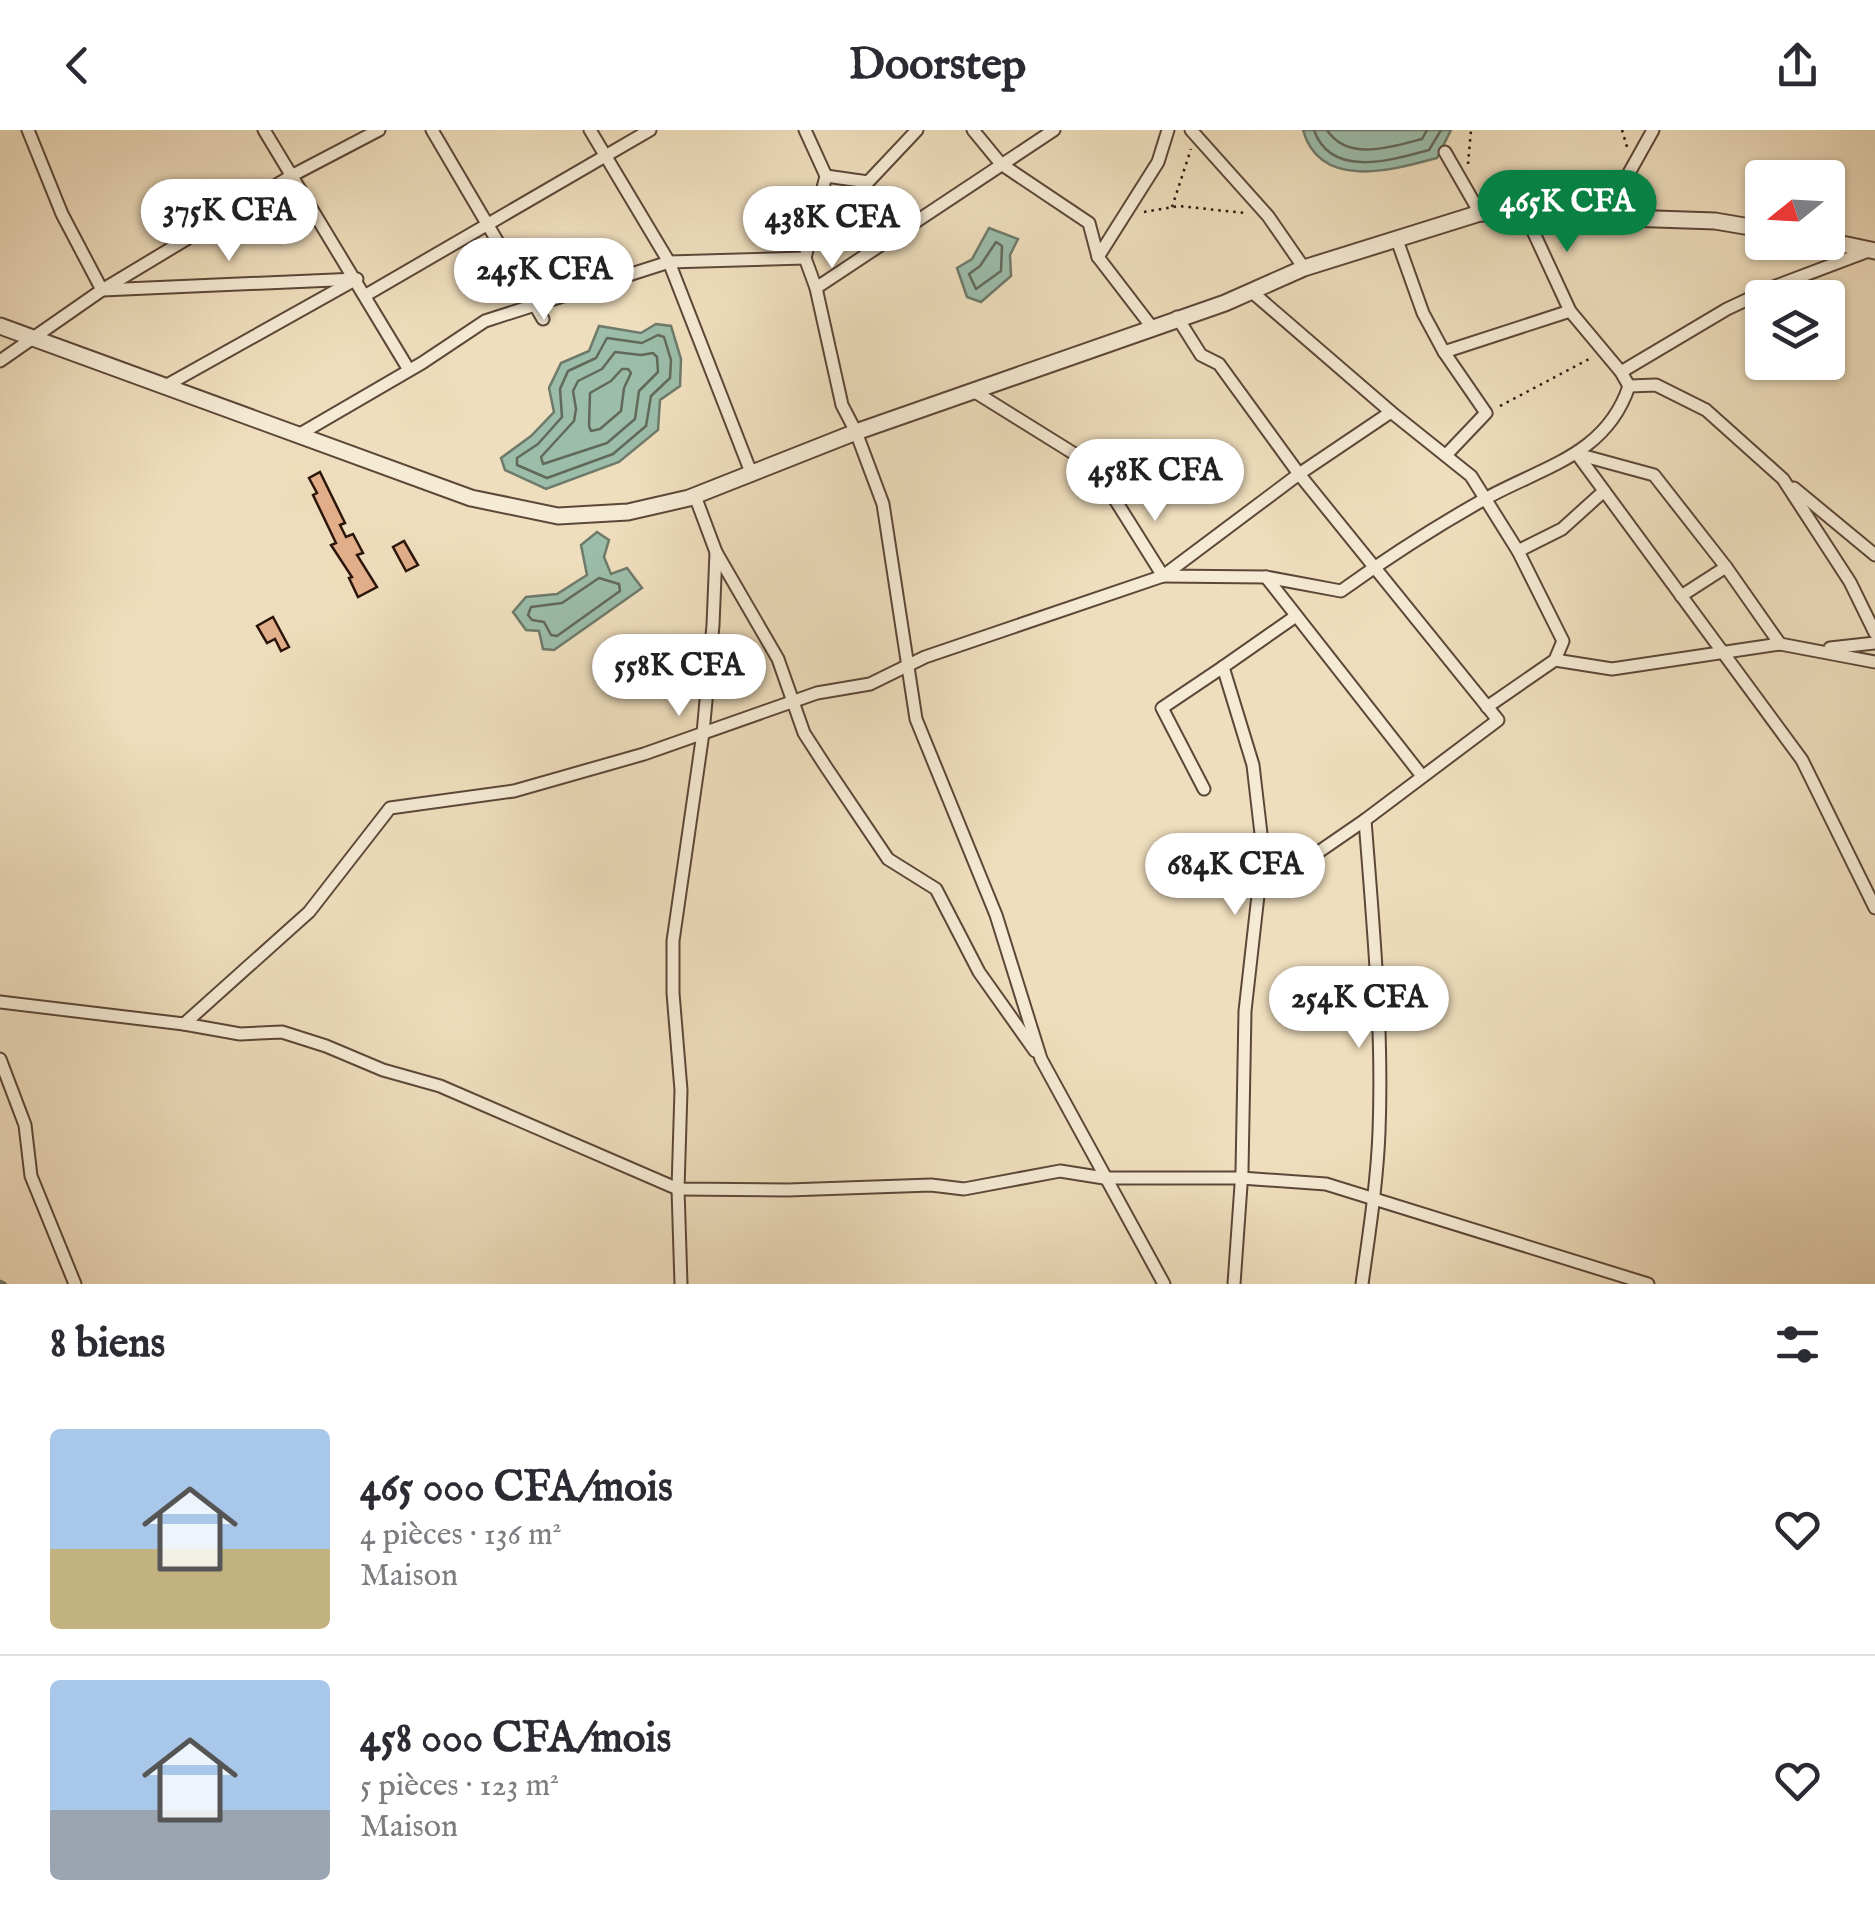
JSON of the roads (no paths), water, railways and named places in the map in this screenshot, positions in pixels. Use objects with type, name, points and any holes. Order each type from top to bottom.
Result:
[{"type":"street","points":[[28,130],[62,214],[102,290]]},
{"type":"street","points":[[264,130],[409,370]]},
{"type":"street","points":[[0,361],[102,290],[293,174],[379,130]]},
{"type":"street","points":[[432,130],[543,319]]},
{"type":"street","points":[[590,130],[669,262],[752,475]]},
{"type":"street","points":[[366,295],[650,130]]},
{"type":"street","points":[[805,130],[826,176],[805,258],[816,288],[842,405],[883,504],[916,718],[996,915],[1041,1059]]},
{"type":"street","points":[[826,176],[868,182],[916,130]]},
{"type":"street","points":[[973,130],[1001,164],[1089,223],[1098,258],[1151,326]]},
{"type":"street","points":[[816,288],[1054,130]]},
{"type":"street","points":[[1098,258],[1158,162],[1168,130]]},
{"type":"street","points":[[1605,216],[1653,130]]},
{"type":"street","points":[[1193,132],[1268,216],[1304,268]]},
{"type":"street","points":[[1445,152],[1480,213]]},
{"type":"street","points":[[0,326],[471,498],[558,516],[628,512],[695,496],[856,432],[1252,292],[1304,268],[1480,213],[1715,221],[1745,227]]},
{"type":"street","points":[[1526,216],[1570,311],[1629,386]]},
{"type":"street","points":[[1397,240],[1423,313],[1444,352],[1486,413],[1447,454]]},
{"type":"street","points":[[1845,245],[1873,250]]},
{"type":"street","points":[[1621,372],[1727,309],[1873,250]]},
{"type":"street","points":[[300,434],[485,321],[669,262],[805,258]]},
{"type":"street","points":[[102,290],[356,279]]},
{"type":"street","points":[[167,386],[356,279]]},
{"type":"street","points":[[1252,292],[1472,476],[1518,550],[1563,641],[1555,660],[1488,708]]},
{"type":"street","points":[[1444,352],[1570,311]]},
{"type":"street","points":[[1178,318],[1201,355],[1219,364],[1298,474],[1498,720],[1258,893]]},
{"type":"street","points":[[1629,386],[1656,384],[1706,410],[1875,555]]},
{"type":"street","points":[[1162,576],[1266,577],[1342,591],[1486,498],[1577,454],[1612,424],[1629,386]]},
{"type":"street","points":[[975,392],[1094,466],[1162,576]]},
{"type":"street","points":[[184,1024],[309,912],[390,808],[514,790],[644,754],[817,693],[870,684],[925,657],[1162,576],[1298,474],[1391,412]]},
{"type":"street","points":[[1577,454],[1802,760],[1875,908]]},
{"type":"street","points":[[1577,454],[1654,475],[1780,644]]},
{"type":"street","points":[[1783,479],[1850,582],[1875,632]]},
{"type":"street","points":[[1518,550],[1562,529],[1604,491]]},
{"type":"street","points":[[695,496],[716,552],[778,659],[804,733],[888,859],[936,889],[978,972],[1041,1059],[1164,1284]]},
{"type":"street","points":[[681,1284],[680,1090],[673,941],[703,733],[716,552]]},
{"type":"street","points":[[1681,596],[1726,567]]},
{"type":"street","points":[[1266,577],[1422,776]]},
{"type":"street","points":[[1204,789],[1162,708],[1296,616]]},
{"type":"street","points":[[1818,649],[1875,643]]},
{"type":"street","points":[[1555,660],[1612,668],[1780,644],[1875,662]]},
{"type":"street","points":[[1223,668],[1253,764],[1263,851],[1245,1011],[1242,1178],[1234,1284]]},
{"type":"street","points":[[1362,1284],[1379,1134],[1380,1031],[1364,820]]},
{"type":"street","points":[[0,1002],[240,1034],[282,1032],[383,1070],[440,1086],[678,1188],[805,1190],[931,1185],[964,1189],[1060,1170],[1104,1178],[1242,1178],[1326,1184],[1648,1284]]},
{"type":"street","points":[[0,1060],[25,1125],[30,1176],[75,1284]]},
{"type":"water","points":[[1303,130],[1451,130],[1437,158],[1360,171],[1325,162],[1312,149]]},
{"type":"water","points":[[989,228],[1018,239],[1010,255],[1011,276],[981,302],[967,297],[957,268],[972,259]]},
{"type":"water","points":[[656,324],[671,326],[681,359],[680,386],[660,400],[658,430],[619,462],[546,489],[505,470],[501,458],[531,436],[554,412],[549,388],[561,363],[589,351],[599,326],[641,333]]},
{"type":"water","points":[[597,532],[609,540],[604,557],[611,574],[627,568],[642,588],[554,650],[543,649],[539,631],[526,630],[513,612],[526,597],[557,594],[587,575],[581,545]]},
{"type":"waterway","points":[[0,1282],[4,1284]]}]
